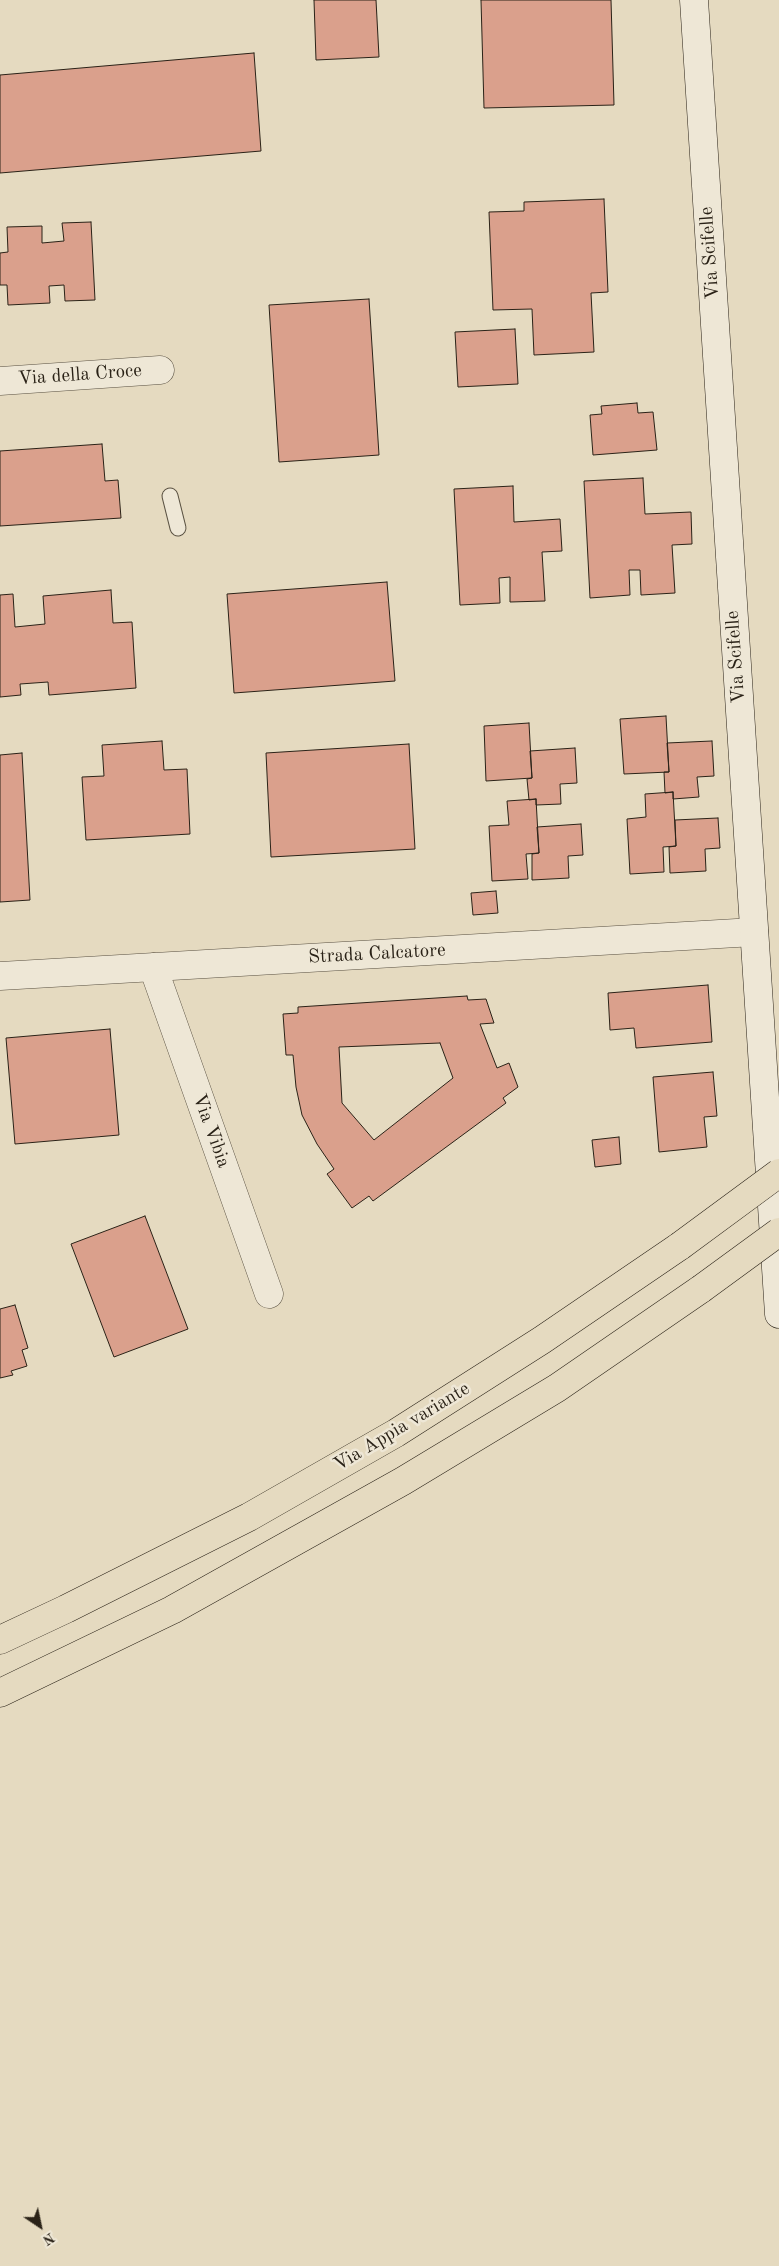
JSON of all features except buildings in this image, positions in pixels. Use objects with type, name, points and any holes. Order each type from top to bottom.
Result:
[{"type":"highway","name":"Via Appia variante","points":[[0,1640],[249,1517],[380,1443],[542,1340],[680,1246],[779,1173]]},
{"type":"highway","points":[[0,1694],[172,1610],[403,1482],[534,1403],[701,1289],[779,1232]]},
{"type":"street","name":"Via Scifelle","points":[[694,0],[779,1314]]},
{"type":"street","name":"Via della Croce","points":[[0,381],[160,370]]},
{"type":"street","name":"Strada Calcatore","points":[[0,976],[754,932]]},
{"type":"street","name":"Via Vibia","points":[[153,967],[269,1294]]},
{"type":"lane","points":[[170,496],[178,528]]}]
